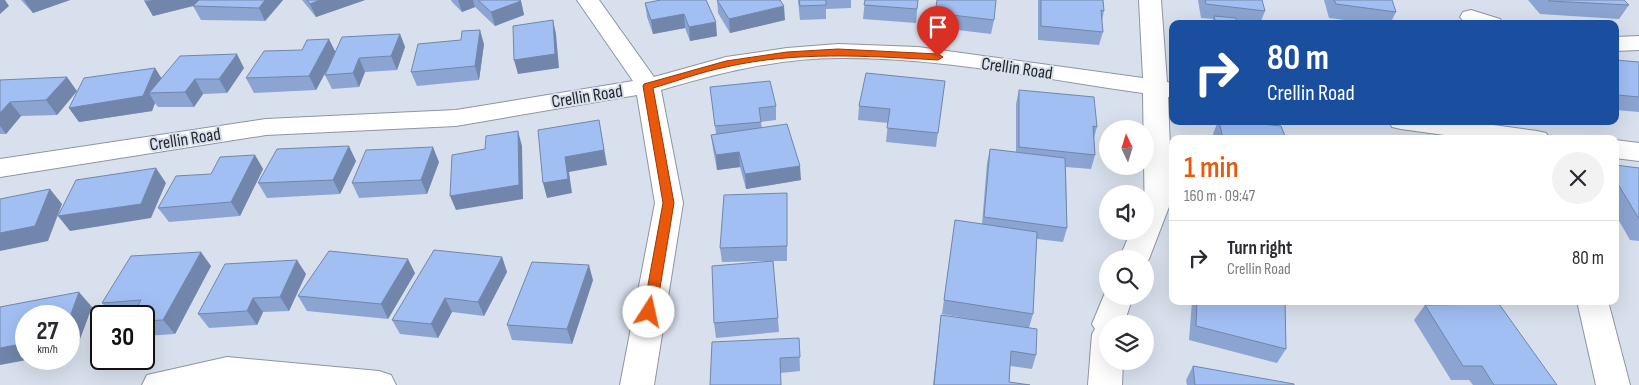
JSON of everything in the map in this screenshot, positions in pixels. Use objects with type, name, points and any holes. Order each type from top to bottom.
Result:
[{"type":"street","points":[[588,0],[648,86],[669,203],[637,385]]},
{"type":"street","points":[[1150,0],[1164,88],[1158,199],[1154,209]]},
{"type":"street","points":[[1471,17],[1480,20]]},
{"type":"street","points":[[1619,44],[1639,43]]},
{"type":"street","name":"Crellin Road","points":[[0,168],[266,127],[456,118],[648,86],[726,64],[787,55],[838,52],[918,54],[1164,88]]},
{"type":"street","points":[[1430,125],[1499,135]]},
{"type":"street","points":[[1619,150],[1639,152]]},
{"type":"street","points":[[1593,305],[1613,385]]},
{"type":"street","points":[[1105,385],[1106,370]]},
{"type":"street","points":[[159,385],[227,371],[379,385]]},
{"type":"building","points":[[199,0],[265,0],[259,8],[193,6]]},
{"type":"building","points":[[307,0],[320,0],[310,4]]},
{"type":"building","points":[[478,0],[519,0],[521,1],[491,12]]},
{"type":"building","points":[[661,0],[706,0],[716,22],[689,27],[684,14],[651,20],[645,3]]},
{"type":"building","points":[[717,0],[780,0],[784,6],[729,19]]},
{"type":"building","points":[[799,0],[826,0],[826,5],[800,6]]},
{"type":"building","points":[[865,0],[918,0],[917,9],[864,5]]},
{"type":"building","points":[[937,0],[996,0],[994,20],[935,13]]},
{"type":"building","points":[[1041,0],[1103,0],[1104,11],[1101,10],[1103,32],[1041,26]]},
{"type":"building","points":[[1205,0],[1262,0],[1265,11],[1206,4]]},
{"type":"building","points":[[1334,0],[1392,0],[1396,12],[1336,4]]},
{"type":"building","points":[[1624,0],[1629,5],[1549,1]]},
{"type":"building","points":[[1214,16],[1236,18],[1236,20],[1215,20]]},
{"type":"building","points":[[553,20],[555,54],[514,60],[513,26]]},
{"type":"building","points":[[480,30],[475,66],[411,72],[418,44],[461,40],[462,31]]},
{"type":"building","points":[[400,34],[391,56],[359,58],[353,73],[325,75],[342,37]]},
{"type":"building","points":[[329,39],[309,76],[246,78],[264,51],[302,50],[307,40]]},
{"type":"building","points":[[237,54],[219,79],[195,79],[185,92],[149,93],[180,56]]},
{"type":"building","points":[[1619,60],[1639,62],[1639,97],[1619,95]]},
{"type":"building","points":[[155,68],[143,96],[69,108],[84,78]]},
{"type":"building","points":[[866,73],[945,81],[938,133],[887,128],[890,109],[859,106]]},
{"type":"building","points":[[67,77],[46,100],[10,102],[0,113],[0,80]]},
{"type":"building","points":[[770,81],[776,106],[759,108],[761,122],[715,126],[710,87]]},
{"type":"building","points":[[1019,90],[1094,97],[1097,127],[1093,126],[1095,155],[1019,147]]},
{"type":"building","points":[[599,120],[604,150],[565,157],[568,179],[543,183],[538,130]]},
{"type":"building","points":[[787,124],[800,166],[745,174],[739,152],[716,155],[711,135]]},
{"type":"building","points":[[1220,125],[1281,126],[1285,135],[1222,135]]},
{"type":"building","points":[[518,131],[519,185],[450,196],[452,155],[485,149],[486,136]]},
{"type":"building","points":[[349,146],[333,180],[258,183],[277,149]]},
{"type":"building","points":[[433,147],[421,180],[352,183],[366,150]]},
{"type":"building","points":[[990,149],[1065,158],[1067,228],[984,217]]},
{"type":"building","points":[[255,155],[231,202],[158,208],[176,176],[211,174],[220,157]]},
{"type":"building","points":[[1619,166],[1639,168],[1639,219],[1619,186]]},
{"type":"building","points":[[156,168],[141,204],[58,216],[76,180]]},
{"type":"building","points":[[50,189],[35,226],[0,233],[0,199]]},
{"type":"building","points":[[787,193],[787,246],[720,248],[724,195]]},
{"type":"building","points":[[955,220],[1037,232],[1033,314],[944,300]]},
{"type":"building","points":[[434,250],[502,257],[478,302],[445,298],[431,324],[392,320]]},
{"type":"building","points":[[329,251],[408,259],[381,304],[298,296]]},
{"type":"building","points":[[201,252],[163,320],[155,320],[155,305],[138,305],[141,300],[102,303],[131,256]]},
{"type":"building","points":[[297,260],[280,297],[253,298],[247,311],[198,314],[225,264]]},
{"type":"building","points":[[773,261],[778,318],[714,323],[712,266]]},
{"type":"building","points":[[532,262],[589,265],[567,329],[507,325]]},
{"type":"building","points":[[79,292],[74,305],[15,305],[15,345],[0,348],[0,307]]},
{"type":"building","points":[[1197,305],[1285,305],[1286,349],[1196,326]]},
{"type":"building","points":[[1425,305],[1500,305],[1557,385],[1494,385],[1482,366],[1463,366]]},
{"type":"building","points":[[941,315],[1037,329],[1036,355],[1011,351],[1009,382],[1030,385],[934,385]]},
{"type":"building","points":[[799,338],[800,357],[780,358],[781,385],[710,385],[712,342]]},
{"type":"building","points":[[1193,366],[1294,384],[1294,385],[1195,385]]},
{"type":"route","points":[[649,312],[669,203],[648,86],[726,64],[787,55],[838,52],[918,54],[938,57]]}]
